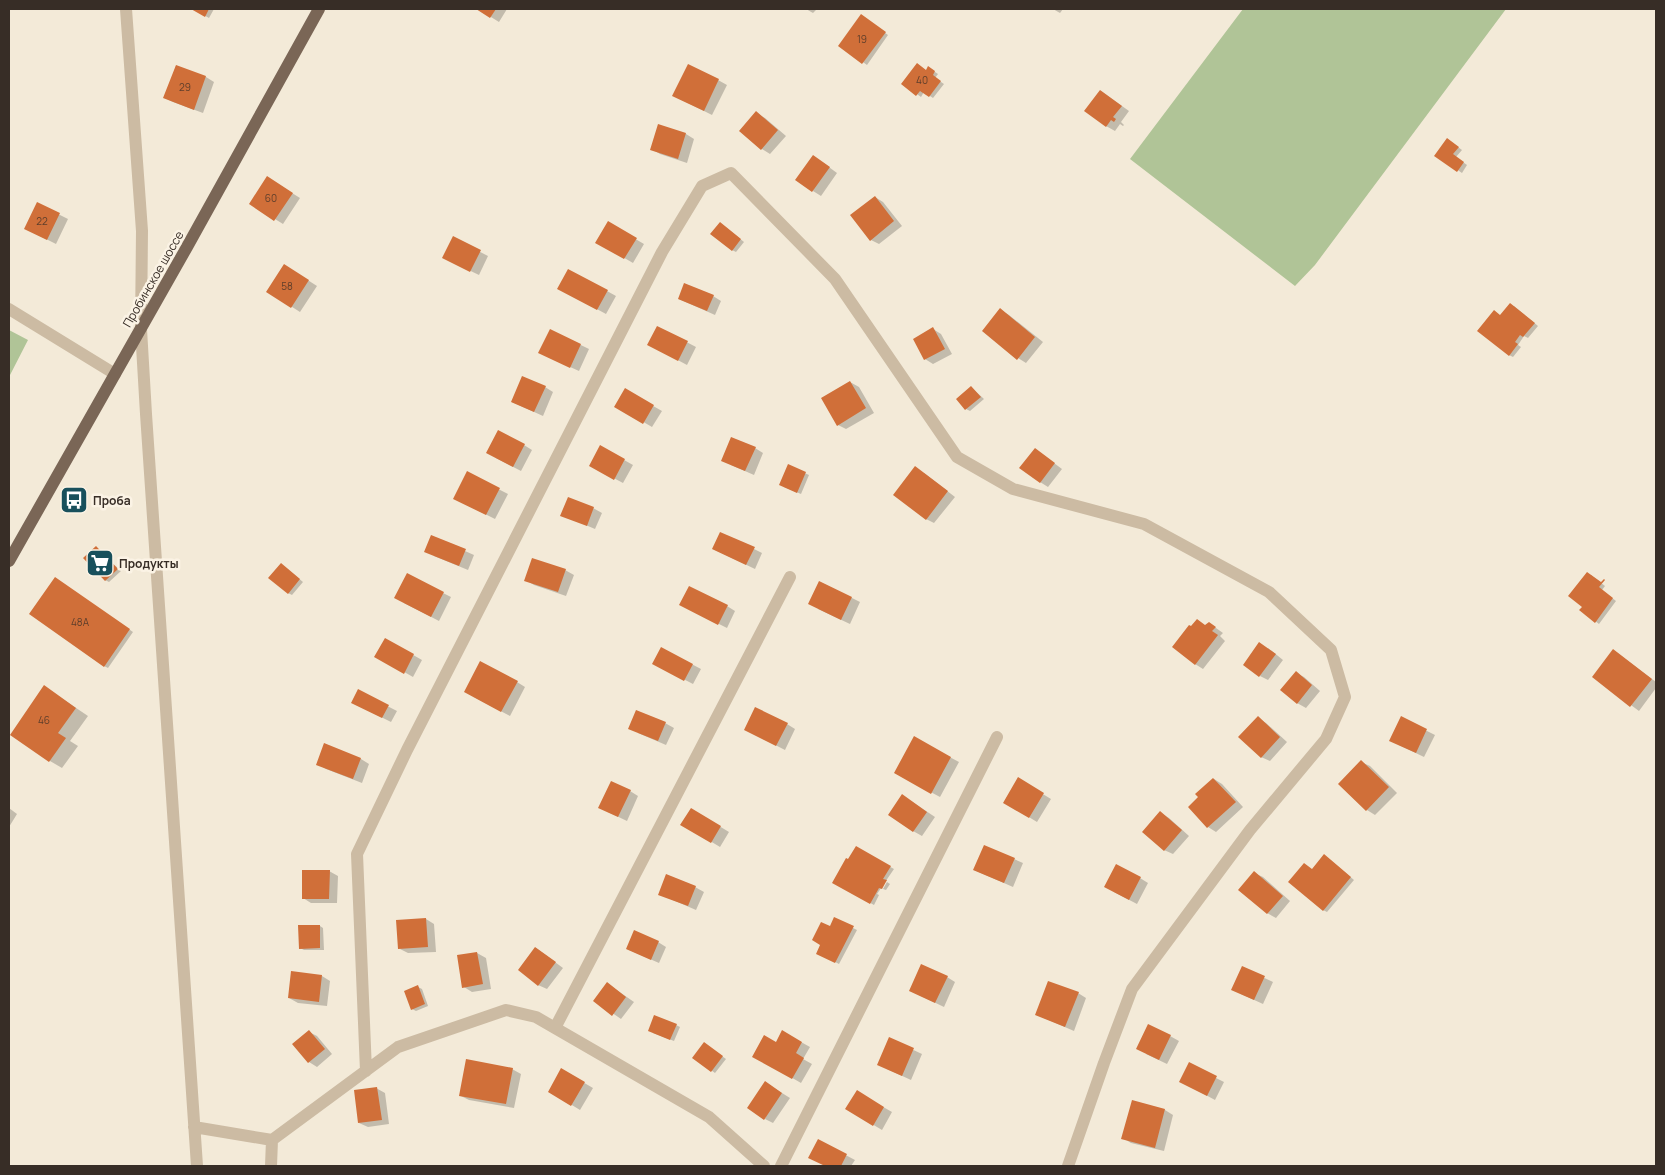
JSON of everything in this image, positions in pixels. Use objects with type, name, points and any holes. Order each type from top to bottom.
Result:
[{"type":"main road","name":"Пробинское шоссе","points":[[9,561],[319,9]]},
{"type":"street","points":[[126,9],[142,231],[140,329],[197,1166]]},
{"type":"street","points":[[366,1071],[357,854],[407,750],[662,252],[702,186],[730,173],[835,280],[957,457],[1013,489],[1144,524],[1268,592],[1331,650],[1345,697],[1326,739],[1250,830],[1132,989],[1104,1062],[1068,1166]]},
{"type":"street","points":[[9,309],[115,374]]},
{"type":"street","points":[[555,1028],[790,577]]},
{"type":"street","points":[[781,1166],[997,737]]},
{"type":"street","points":[[194,1127],[272,1140],[398,1047],[506,1010],[536,1017],[709,1117],[764,1166]]},
{"type":"street","points":[[271,1166],[272,1140]]},
{"type":"green space","points":[[1243,9],[1506,9],[1315,265],[1295,286],[1130,159]]},
{"type":"green space","points":[[9,330],[28,340],[9,377]]},
{"type":"building","points":[[191,9],[209,9],[205,17]]},
{"type":"building","points":[[476,9],[496,9],[490,18]]},
{"type":"building","points":[[861,14],[886,32],[862,64],[838,46]]},
{"type":"building","points":[[917,63],[926,70],[928,66],[935,71],[933,75],[941,81],[929,97],[920,91],[916,96],[901,84]]},
{"type":"building","points":[[688,64],[719,79],[704,111],[672,96]]},
{"type":"building","points":[[176,65],[206,76],[194,110],[163,98]]},
{"type":"building","points":[[1100,90],[1122,106],[1113,117],[1116,119],[1114,122],[1111,120],[1106,127],[1084,111]]},
{"type":"building","points":[[756,111],[778,130],[761,150],[739,131]]},
{"type":"building","points":[[658,124],[686,133],[678,159],[650,150]]},
{"type":"building","points":[[1447,138],[1459,147],[1453,154],[1464,162],[1457,172],[1434,156]]},
{"type":"building","points":[[813,155],[830,167],[812,192],[795,180]]},
{"type":"building","points":[[267,176],[293,193],[274,221],[249,204]]},
{"type":"building","points":[[875,196],[894,221],[870,241],[850,215]]},
{"type":"building","points":[[37,202],[60,213],[47,240],[24,229]]},
{"type":"building","points":[[608,221],[637,238],[624,259],[595,243]]},
{"type":"building","points":[[720,222],[741,239],[732,251],[710,234]]},
{"type":"building","points":[[453,236],[481,250],[470,272],[442,258]]},
{"type":"building","points":[[284,264],[309,280],[291,308],[266,292]]},
{"type":"building","points":[[568,269],[608,290],[597,310],[557,289]]},
{"type":"building","points":[[684,283],[714,295],[707,311],[678,299]]},
{"type":"building","points":[[1510,303],[1535,323],[1523,337],[1520,335],[1515,342],[1518,344],[1509,356],[1477,331],[1494,310],[1500,315]]},
{"type":"building","points":[[1000,308],[1035,337],[1017,360],[982,331]]},
{"type":"building","points":[[657,326],[688,341],[678,361],[647,345]]},
{"type":"building","points":[[933,327],[945,349],[924,360],[913,339]]},
{"type":"building","points":[[550,329],[581,344],[570,368],[538,353]]},
{"type":"building","points":[[522,376],[546,386],[534,412],[511,402]]},
{"type":"building","points":[[850,381],[866,408],[837,426],[821,398]]},
{"type":"building","points":[[971,386],[981,397],[965,410],[956,399]]},
{"type":"building","points":[[625,388],[654,405],[643,424],[614,407]]},
{"type":"building","points":[[498,430],[525,444],[513,467],[486,453]]},
{"type":"building","points":[[731,437],[756,447],[745,471],[721,461]]},
{"type":"building","points":[[600,445],[625,459],[614,480],[589,466]]},
{"type":"building","points":[[1035,448],[1055,463],[1040,483],[1019,468]]},
{"type":"building","points":[[788,464],[806,472],[797,493],[779,485]]},
{"type":"building","points":[[915,466],[948,491],[926,520],[893,495]]},
{"type":"building","points":[[467,471],[500,488],[486,515],[453,499]]},
{"type":"building","points":[[568,497],[594,507],[587,526],[560,516]]},
{"type":"building","points":[[720,532],[755,547],[746,565],[712,549]]},
{"type":"building","points":[[431,535],[466,549],[459,566],[424,552]]},
{"type":"building","name":"Продукты","points":[[96,546],[118,569],[105,581],[83,558]]},
{"type":"building","points":[[532,558],[566,569],[558,592],[524,581]]},
{"type":"building","points":[[281,563],[300,579],[288,594],[268,578]]},
{"type":"building","points":[[1587,572],[1601,582],[1605,580],[1599,587],[1613,598],[1595,623],[1579,610],[1582,607],[1568,596]]},
{"type":"building","points":[[407,573],[444,592],[431,617],[394,598]]},
{"type":"building","points":[[55,577],[130,629],[104,667],[29,614]]},
{"type":"building","points":[[819,581],[852,597],[841,620],[808,604]]},
{"type":"building","points":[[689,586],[728,605],[718,625],[679,605]]},
{"type":"building","points":[[1197,619],[1205,625],[1209,622],[1216,627],[1212,631],[1218,635],[1195,665],[1172,647],[1189,625],[1191,626]]},
{"type":"building","points":[[385,638],[414,654],[404,674],[374,657]]},
{"type":"building","points":[[1259,642],[1276,654],[1259,677],[1243,665]]},
{"type":"building","points":[[661,647],[693,664],[684,681],[652,664]]},
{"type":"building","points":[[1613,649],[1652,679],[1630,707],[1592,677]]},
{"type":"building","points":[[480,661],[518,681],[501,712],[464,692]]},
{"type":"building","points":[[1296,671],[1312,685],[1297,704],[1280,690]]},
{"type":"building","points":[[44,685],[76,708],[58,733],[66,738],[49,762],[10,735]]},
{"type":"building","points":[[358,689],[389,705],[382,718],[351,703]]},
{"type":"building","points":[[755,707],[788,723],[776,746],[744,730]]},
{"type":"building","points":[[636,710],[666,722],[658,741],[628,729]]},
{"type":"building","points":[[1258,716],[1280,737],[1261,758],[1238,737]]},
{"type":"building","points":[[1401,716],[1427,729],[1416,753],[1389,741]]},
{"type":"building","points":[[914,736],[951,757],[931,794],[894,773]]},
{"type":"building","points":[[324,743],[361,758],[353,779],[316,765]]},
{"type":"building","points":[[1361,760],[1389,787],[1366,811],[1338,784]]},
{"type":"building","points":[[1018,777],[1044,793],[1029,818],[1003,803]]},
{"type":"building","points":[[1213,778],[1236,802],[1207,828],[1188,807],[1198,797],[1195,794]]},
{"type":"building","points":[[611,781],[631,790],[618,817],[598,808]]},
{"type":"building","points":[[902,794],[927,812],[913,832],[888,815]]},
{"type":"building","points":[[691,808],[721,826],[711,843],[680,825]]},
{"type":"building","points":[[1160,811],[1182,830],[1164,851],[1142,832]]},
{"type":"building","points":[[984,845],[1015,858],[1004,883],[973,870]]},
{"type":"building","points":[[856,846],[891,866],[883,879],[887,880],[882,889],[879,888],[870,904],[832,883],[846,858],[848,859]]},
{"type":"building","points":[[1324,854],[1351,877],[1323,911],[1288,882],[1304,863],[1312,869]]},
{"type":"building","points":[[1116,864],[1141,877],[1129,900],[1104,887]]},
{"type":"building","points":[[302,870],[330,870],[329,899],[302,899]]},
{"type":"building","points":[[1254,871],[1283,896],[1267,914],[1238,890]]},
{"type":"building","points":[[666,874],[696,886],[688,906],[658,895]]},
{"type":"building","points":[[834,917],[854,926],[835,963],[816,954],[820,945],[812,940],[821,922],[830,926]]},
{"type":"building","points":[[426,918],[428,947],[398,949],[396,920]]},
{"type":"building","points":[[298,925],[320,925],[320,948],[299,949]]},
{"type":"building","points":[[634,930],[659,941],[651,960],[626,949]]},
{"type":"building","points":[[535,947],[556,962],[538,986],[518,970]]},
{"type":"building","points":[[477,952],[483,984],[462,988],[457,955]]},
{"type":"building","points":[[921,964],[948,976],[935,1003],[909,991]]},
{"type":"building","points":[[1242,966],[1265,976],[1254,1000],[1231,990]]},
{"type":"building","points":[[291,971],[322,975],[319,1002],[288,998]]},
{"type":"building","points":[[1048,981],[1079,992],[1065,1027],[1035,1015]]},
{"type":"building","points":[[607,982],[626,997],[612,1016],[593,1001]]},
{"type":"building","points":[[418,985],[425,1004],[411,1010],[404,991]]},
{"type":"building","points":[[654,1015],[677,1024],[670,1040],[648,1031]]},
{"type":"building","points":[[1148,1024],[1171,1035],[1159,1060],[1136,1049]]},
{"type":"building","points":[[309,1030],[325,1049],[308,1063],[292,1044]]},
{"type":"building","points":[[782,1030],[802,1042],[796,1053],[804,1058],[792,1079],[752,1057],[764,1035],[776,1042]]},
{"type":"building","points":[[889,1037],[914,1048],[902,1076],[877,1065]]},
{"type":"building","points":[[704,1042],[723,1056],[711,1072],[692,1058]]},
{"type":"building","points":[[466,1059],[513,1068],[506,1104],[459,1096]]},
{"type":"building","points":[[1189,1062],[1217,1076],[1207,1096],[1179,1082]]},
{"type":"building","points":[[561,1068],[585,1082],[571,1106],[548,1092]]},
{"type":"building","points":[[765,1081],[782,1093],[764,1120],[747,1108]]},
{"type":"building","points":[[377,1087],[382,1120],[358,1123],[354,1090]]},
{"type":"building","points":[[857,1090],[884,1107],[873,1126],[845,1109]]},
{"type":"building","points":[[1132,1100],[1165,1109],[1155,1148],[1121,1139]]},
{"type":"building","points":[[818,1139],[847,1154],[841,1166],[825,1166],[808,1158]]},
{"type":"place","name":"Проба","points":[[74,500]]},
{"type":"place","name":"Продукты","points":[[100,563]]}]
